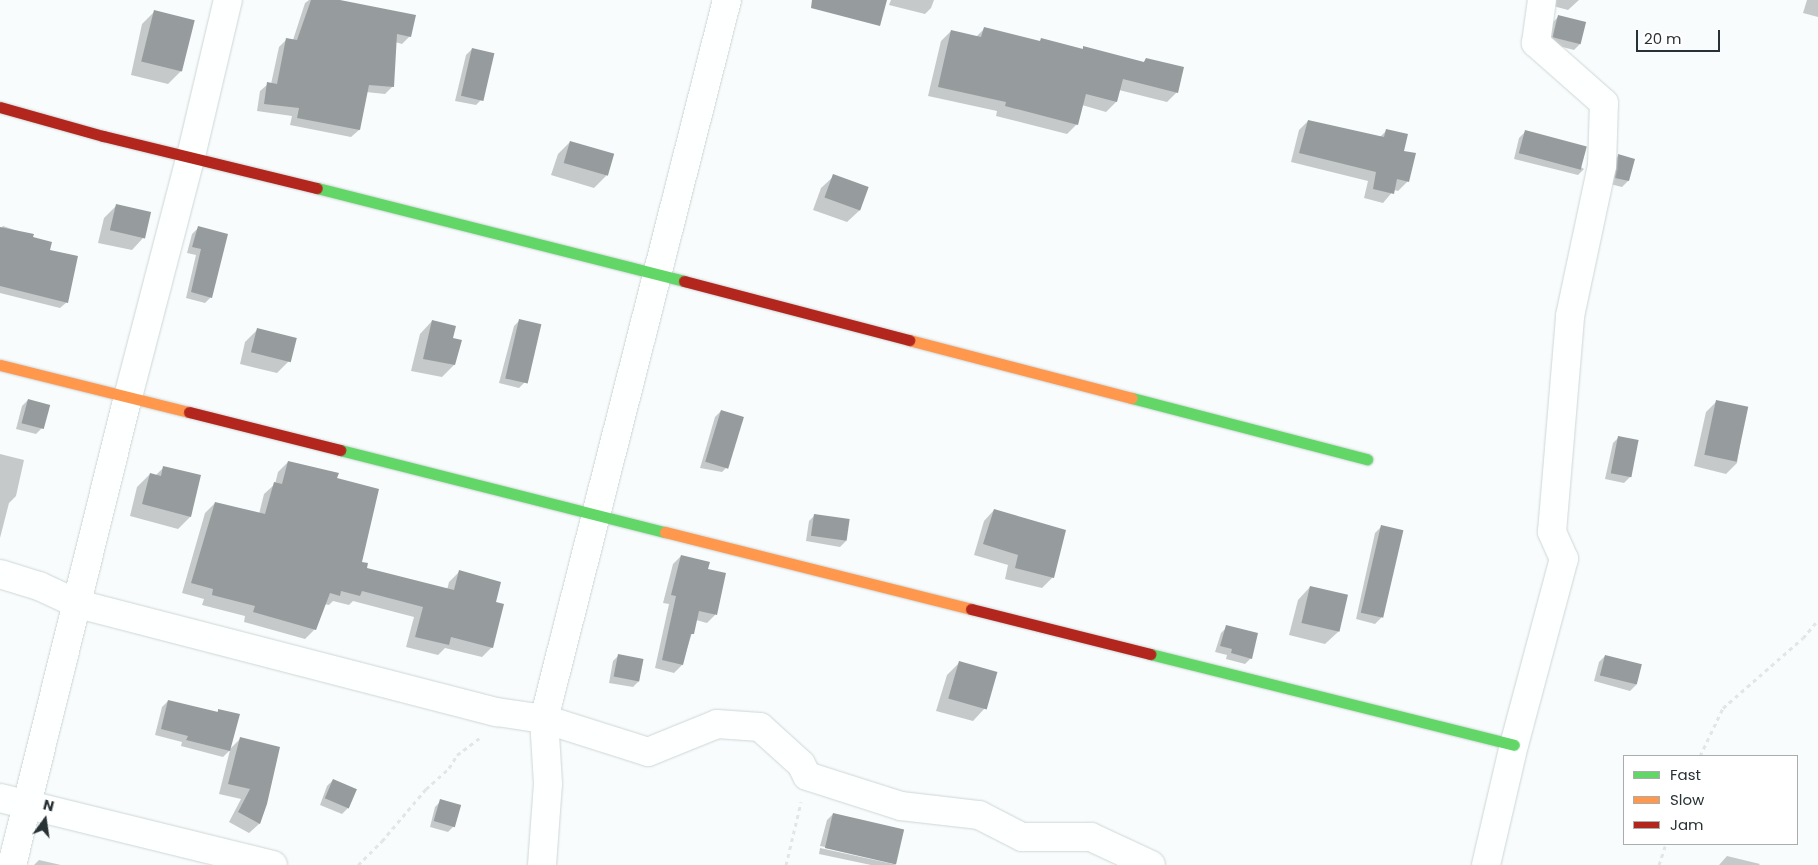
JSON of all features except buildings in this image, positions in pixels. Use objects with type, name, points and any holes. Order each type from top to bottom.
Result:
[{"type":"street","points":[[12,865],[29,805],[128,397],[191,156],[228,0]]},
{"type":"street","points":[[542,865],[548,784],[544,719],[656,274],[728,0]]},
{"type":"street","points":[[1486,865],[1514,745],[1564,559],[1552,532],[1570,316],[1602,157],[1604,103],[1536,42],[1542,0]]},
{"type":"street","points":[[0,107],[103,136],[191,156],[656,274],[1367,459]]},
{"type":"street","points":[[0,365],[1514,745]]},
{"type":"street","points":[[0,574],[39,586],[78,604],[497,712],[544,719],[648,752],[717,724],[760,727],[800,764],[807,776],[901,806],[979,815],[1022,837],[1091,837],[1151,865]]},
{"type":"street","points":[[0,798],[273,865]]},
{"type":"path","points":[[1700,755],[1723,708],[1803,638],[1818,620]]},
{"type":"path","points":[[358,865],[382,842],[426,789],[449,768],[457,755],[481,737],[497,712]]},
{"type":"path","points":[[786,865],[807,776]]},
{"type":"path","points":[[1659,865],[1666,845]]},
{"type":"traffic: fast","points":[[317,188],[684,281]]},
{"type":"traffic: fast","points":[[1132,398],[1367,459]]},
{"type":"traffic: fast","points":[[340,450],[665,532]]},
{"type":"traffic: fast","points":[[1150,654],[1514,745]]},
{"type":"traffic: slow","points":[[909,340],[1132,398]]},
{"type":"traffic: slow","points":[[0,365],[189,412]]},
{"type":"traffic: slow","points":[[665,532],[971,609]]},
{"type":"traffic: jam","points":[[0,107],[103,136],[317,188]]},
{"type":"traffic: jam","points":[[684,281],[909,340]]},
{"type":"traffic: jam","points":[[189,412],[340,450]]},
{"type":"traffic: jam","points":[[971,609],[1150,654]]}]
